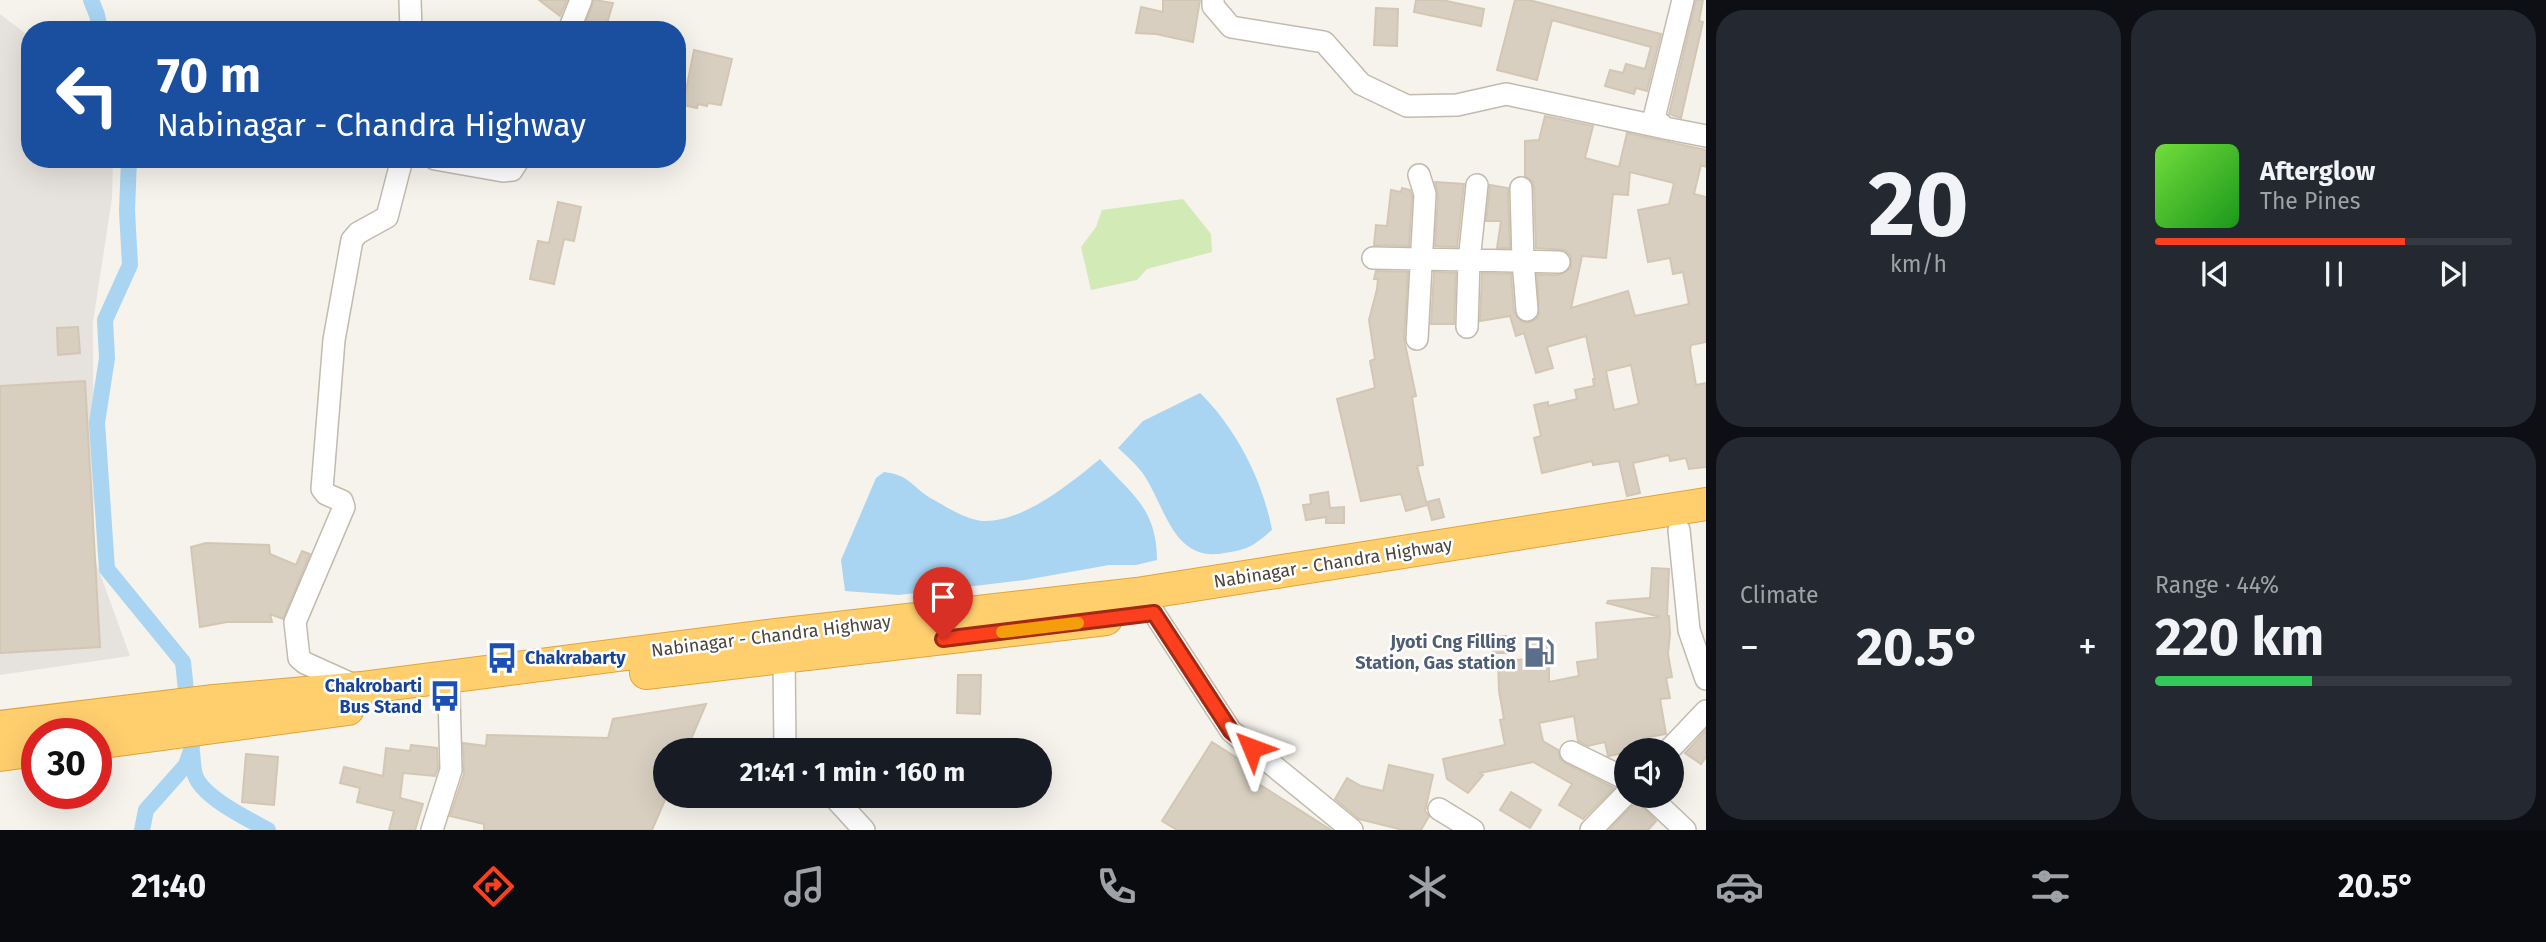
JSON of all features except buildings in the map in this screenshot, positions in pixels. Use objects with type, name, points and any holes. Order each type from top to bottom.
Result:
[{"type":"highway","name":"Nabinagar - Chandra Highway","points":[[0,727],[156,722],[449,695],[698,656],[1137,594],[1706,504]]},
{"type":"highway","name":"Nabinagar - Chandra Highway","points":[[214,715],[361,688],[698,656],[784,658],[1154,613],[1693,528]]},
{"type":"highway","name":"Nabinagar - Chandra Highway","points":[[112,737],[156,722]]},
{"type":"highway","points":[[0,755],[21,752]]},
{"type":"street","points":[[410,0],[411,21]]},
{"type":"street","points":[[573,21],[581,0]]},
{"type":"street","points":[[1213,0],[1213,6],[1231,27],[1324,42],[1361,83],[1407,106],[1457,105],[1506,94],[1706,136]]},
{"type":"street","points":[[1665,128],[1654,118],[1684,0]]},
{"type":"street","points":[[361,688],[299,658],[295,627],[344,507],[342,501],[326,494],[322,489],[334,340],[352,240],[358,233],[387,217],[401,168]]},
{"type":"street","points":[[478,168],[493,171],[513,168]]},
{"type":"street","points":[[1417,339],[1425,194],[1419,175]]},
{"type":"street","points":[[1467,327],[1469,261],[1478,185]]},
{"type":"street","points":[[1521,188],[1527,310]]},
{"type":"street","points":[[1373,258],[1559,262]]},
{"type":"street","points":[[1693,528],[1689,629],[1706,679]]},
{"type":"street","points":[[1154,613],[1231,731],[1352,830]]},
{"type":"street","points":[[784,658],[785,738]]},
{"type":"street","points":[[432,830],[451,770],[449,695]]},
{"type":"street","points":[[1680,738],[1706,710]]},
{"type":"street","points":[[1572,752],[1614,773]]},
{"type":"street","points":[[1593,830],[1614,807]]},
{"type":"street","points":[[844,808],[864,830]]},
{"type":"street","points":[[1662,808],[1685,830]]},
{"type":"street","points":[[1439,809],[1473,830]]},
{"type":"shaded area","points":[[0,14],[21,30],[21,168],[113,168],[112,198],[93,322],[94,557],[130,656],[0,675]]},
{"type":"green space","points":[[1183,199],[1211,234],[1212,252],[1147,269],[1137,280],[1091,290],[1081,247],[1096,227],[1102,210]]},
{"type":"water","points":[[1200,393],[1225,422],[1246,456],[1268,511],[1272,530],[1240,550],[1207,554],[1194,550],[1182,541],[1173,530],[1144,475],[1118,448],[1143,421]]},
{"type":"water","points":[[1100,459],[1132,493],[1147,514],[1156,542],[1157,560],[1136,565],[1109,565],[1025,580],[899,595],[845,591],[841,560],[876,478],[884,472],[906,479],[927,496],[958,513],[983,521],[1014,516],[1030,509],[1061,490]]},
{"type":"waterway","points":[[91,0],[98,21]]},
{"type":"waterway","points":[[129,168],[127,211],[130,265],[105,320],[107,358],[97,423],[107,569],[183,662],[192,747],[186,765],[146,810],[142,830]]},
{"type":"waterway","points":[[192,752],[195,775],[199,783],[227,807],[268,830]]},
{"type":"slow traffic","points":[[1002,632],[1078,623]]},
{"type":"place","name":"Jyoti Cng Filling Station, Gas station","points":[[1539,652]]},
{"type":"place","name":"Chakrabarty","points":[[502,658]]},
{"type":"place","name":"Chakrobarti Bus Stand","points":[[445,696]]},
{"type":"route","points":[[943,639],[1154,613],[1231,731],[1252,748]]}]
